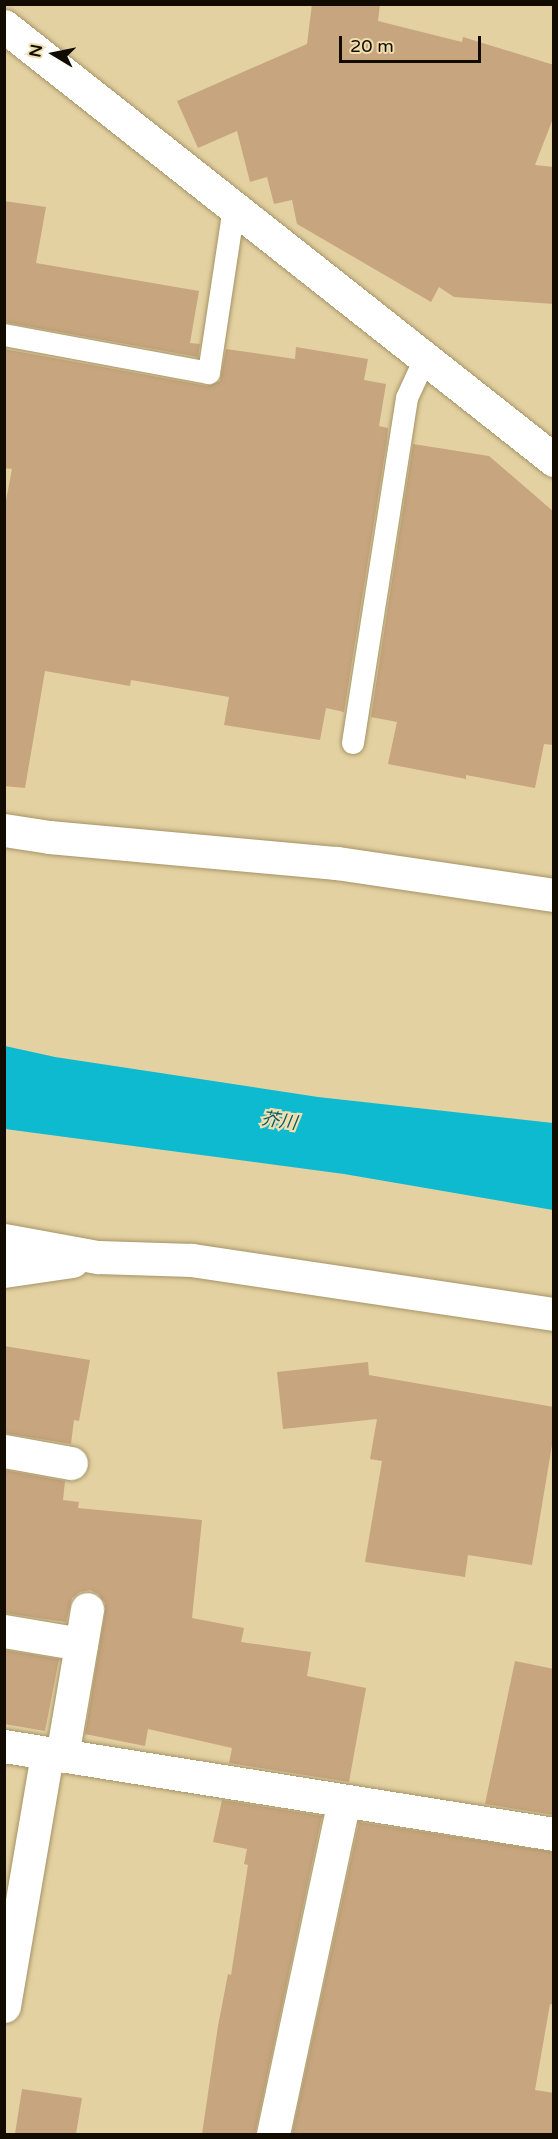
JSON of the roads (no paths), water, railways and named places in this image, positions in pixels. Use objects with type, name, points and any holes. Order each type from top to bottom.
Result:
[{"type":"street","points":[[4,26],[554,460]]},
{"type":"street","points":[[4,830],[49,837],[337,863],[554,895]]},
{"type":"street","points":[[4,1240],[98,1257],[192,1260],[554,1314]]},
{"type":"street","points":[[4,1271],[98,1257]]},
{"type":"street","points":[[4,1451],[71,1463]]},
{"type":"street","points":[[4,2006],[87,1608]]},
{"type":"street","points":[[4,1631],[81,1644]]},
{"type":"street","points":[[4,1746],[554,1834]]},
{"type":"street","points":[[273,2134],[344,1801]]},
{"type":"lane","points":[[4,335],[209,373],[234,207]]},
{"type":"lane","points":[[353,743],[407,398],[425,359]]},
{"type":"water","name":"芥川","points":[[5,1046],[55,1057],[318,1097],[553,1123],[553,1210],[344,1174],[5,1129]]}]
